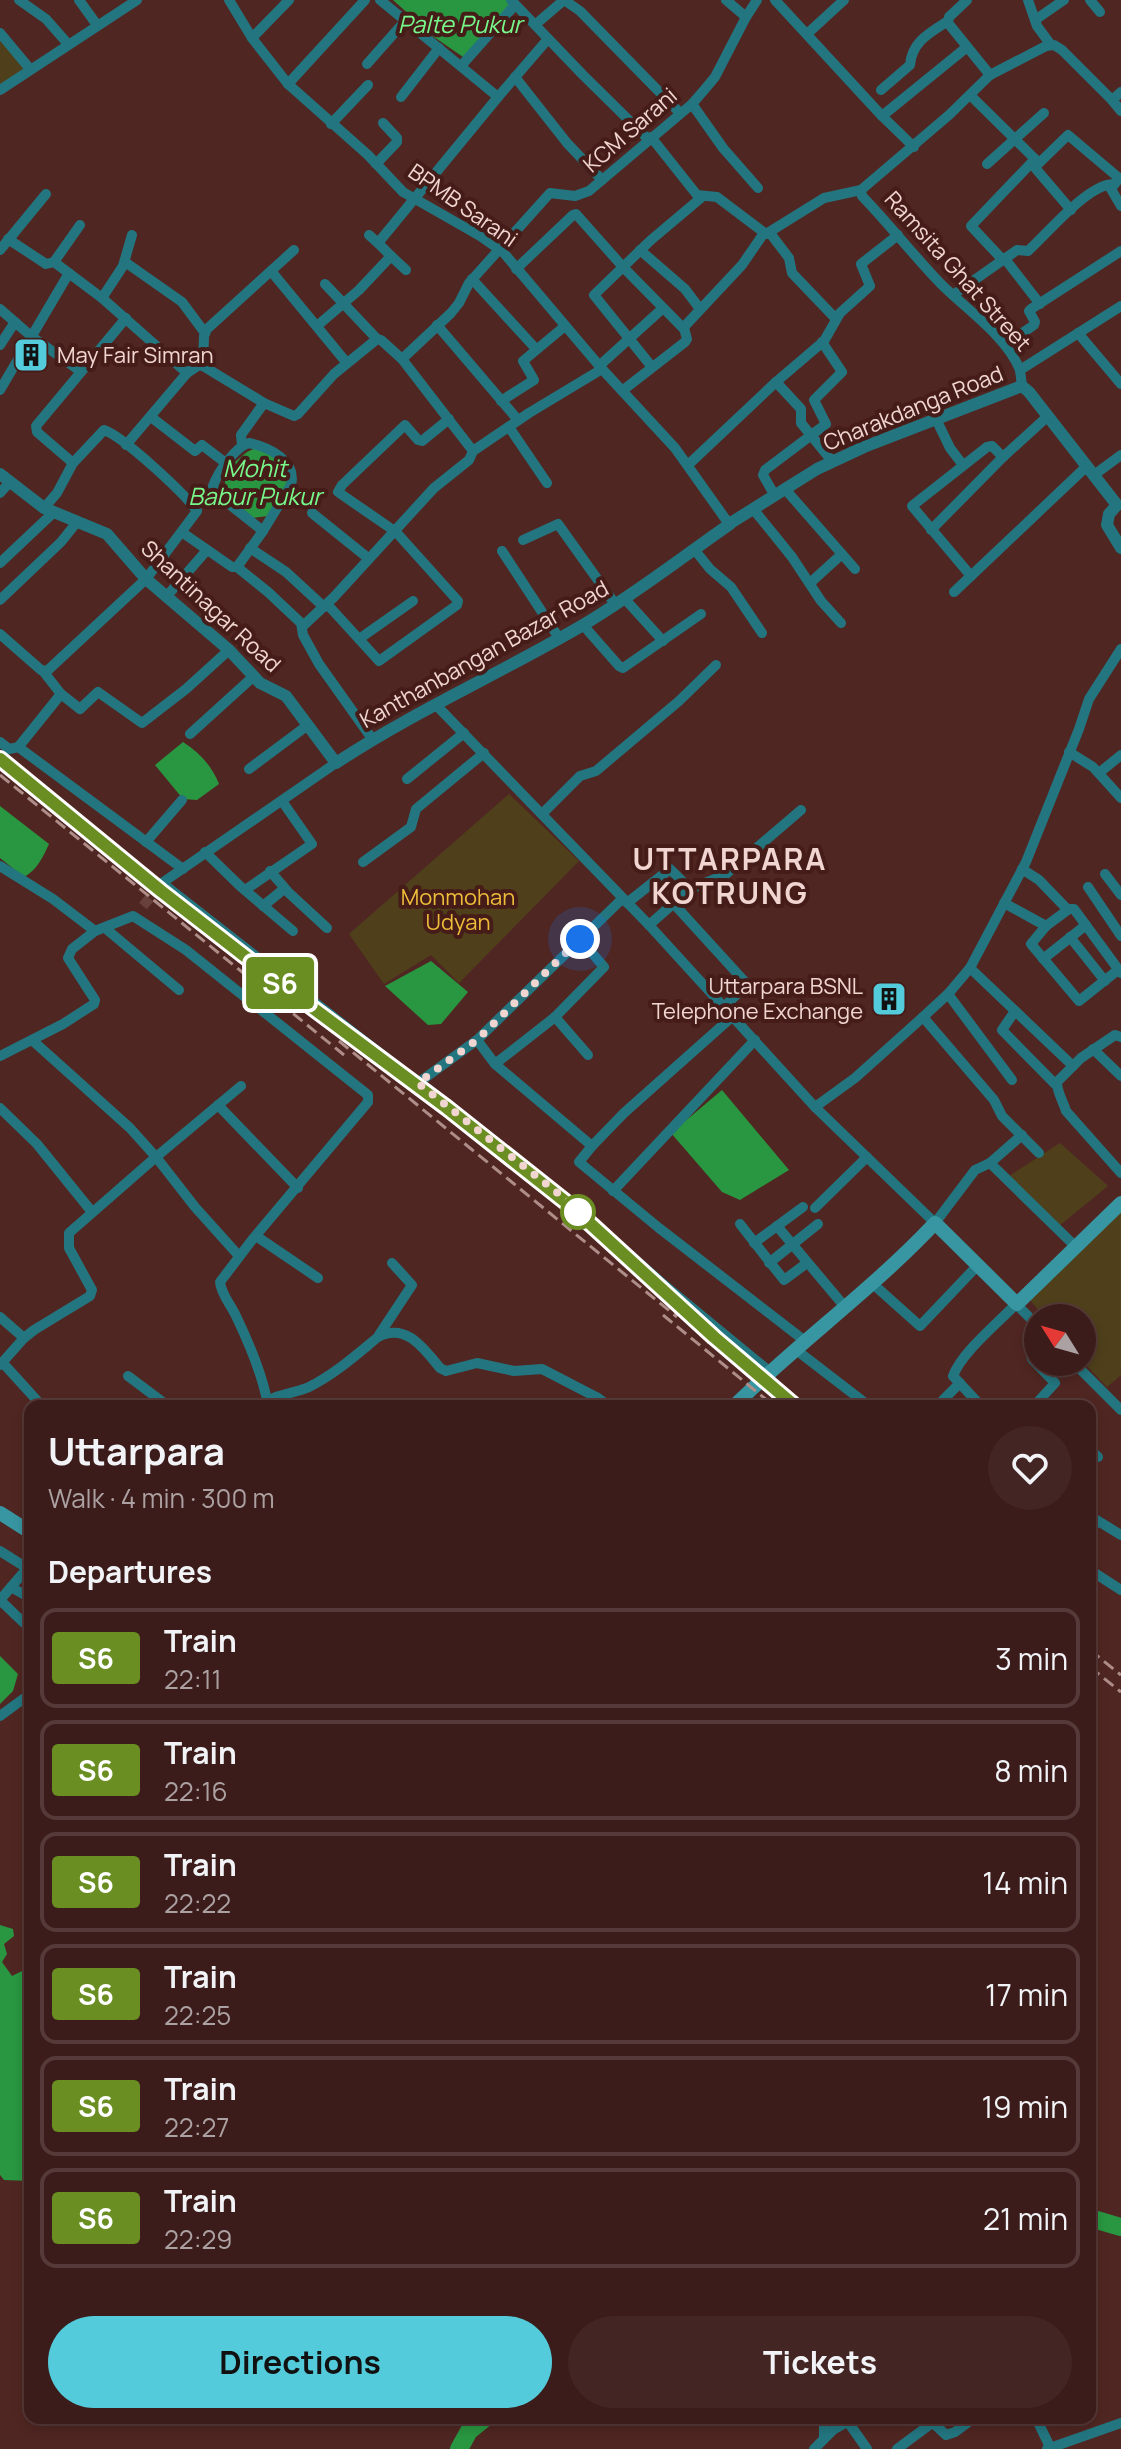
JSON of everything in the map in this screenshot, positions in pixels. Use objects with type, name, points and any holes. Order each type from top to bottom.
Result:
[{"type":"main road","points":[[740,1400],[769,1371],[873,1284],[935,1223],[1016,1304],[1121,1203]]},
{"type":"main road","points":[[0,1513],[24,1528]]},
{"type":"street","points":[[19,0],[46,19],[68,44]]},
{"type":"street","points":[[79,0],[97,25]]},
{"type":"street","points":[[0,90],[137,0]]},
{"type":"street","name":"BPMB Sarani","points":[[229,0],[252,38],[288,84],[403,192],[499,249],[601,368],[675,448],[730,524]]},
{"type":"street","points":[[252,38],[289,0]]},
{"type":"street","points":[[288,84],[365,0]]},
{"type":"street","points":[[380,0],[498,97]]},
{"type":"street","points":[[536,24],[564,0],[580,11],[680,113]]},
{"type":"street","points":[[726,0],[746,17]]},
{"type":"street","name":"KCM Sarani","points":[[402,359],[459,303],[472,279],[550,193],[568,196],[581,194],[692,104],[715,77],[757,0]]},
{"type":"street","points":[[775,0],[914,147]]},
{"type":"street","points":[[807,34],[844,0]]},
{"type":"street","points":[[881,90],[910,65],[913,50],[922,37],[948,21],[967,0]]},
{"type":"street","points":[[1028,0],[1035,20],[1051,45],[1062,50],[1117,96],[1121,111]]},
{"type":"street","points":[[1035,20],[1064,0]]},
{"type":"street","points":[[1090,0],[1100,12]]},
{"type":"street","points":[[461,66],[513,2],[650,138],[695,193],[702,197]]},
{"type":"street","points":[[367,64],[405,21]]},
{"type":"street","points":[[948,21],[990,75]]},
{"type":"street","points":[[0,33],[30,69]]},
{"type":"street","points":[[378,243],[548,39]]},
{"type":"street","name":"Ramsita Ghat Street","points":[[1020,370],[1005,345],[953,295],[862,196],[861,190],[914,147],[990,75],[1051,45]]},
{"type":"street","points":[[882,116],[967,47]]},
{"type":"street","points":[[401,97],[439,48]]},
{"type":"street","points":[[515,77],[567,143],[602,180]]},
{"type":"street","points":[[331,124],[368,85]]},
{"type":"street","points":[[971,96],[1014,139],[1071,210]]},
{"type":"street","points":[[692,104],[723,148],[758,188]]},
{"type":"street","points":[[987,164],[1044,113]]},
{"type":"street","points":[[376,164],[397,142],[383,123]]},
{"type":"street","points":[[1040,304],[1005,259],[972,225],[1068,135],[1118,180]]},
{"type":"street","points":[[1118,180],[1112,191],[1121,206]]},
{"type":"street","points":[[953,295],[1019,249],[1028,251],[1071,210],[1104,185],[1118,180]]},
{"type":"street","points":[[684,328],[767,233],[820,200],[861,190]]},
{"type":"street","points":[[0,250],[46,194]]},
{"type":"street","points":[[652,367],[594,296],[640,250],[702,197],[715,195],[767,233],[789,258],[792,273],[836,319]]},
{"type":"street","points":[[516,269],[575,214],[662,309],[684,328],[685,342],[622,391]]},
{"type":"street","points":[[8,239],[46,264],[54,262],[80,225]]},
{"type":"street","points":[[102,298],[125,262],[132,235]]},
{"type":"street","points":[[369,235],[406,270]]},
{"type":"street","points":[[688,465],[822,342],[836,319],[870,286],[861,264],[898,235]]},
{"type":"street","points":[[203,366],[205,333],[219,316],[294,250]]},
{"type":"street","points":[[640,250],[685,289],[700,309]]},
{"type":"street","points":[[1005,345],[1034,325],[1029,311],[1121,251]]},
{"type":"street","points":[[317,326],[391,256]]},
{"type":"street","points":[[54,262],[126,318],[187,373]]},
{"type":"street","points":[[125,262],[182,302],[205,333]]},
{"type":"street","points":[[271,271],[346,362]]},
{"type":"street","points":[[0,390],[69,273]]},
{"type":"street","points":[[472,279],[536,349]]},
{"type":"street","points":[[325,284],[377,339],[402,359],[473,451]]},
{"type":"street","points":[[0,309],[80,371]]},
{"type":"street","points":[[301,623],[304,625],[325,605],[434,488],[469,460],[473,451],[601,368],[662,309]]},
{"type":"street","points":[[1022,386],[1020,370],[1119,310]]},
{"type":"street","points":[[73,463],[35,428],[126,318]]},
{"type":"street","points":[[0,345],[15,322]]},
{"type":"street","points":[[437,325],[501,401],[547,483]]},
{"type":"street","points":[[501,401],[534,380],[522,362],[565,326]]},
{"type":"street","points":[[1078,333],[1121,384]]},
{"type":"street","points":[[126,445],[187,373],[199,365],[292,416],[346,362],[377,339]]},
{"type":"street","points":[[822,342],[842,373],[814,400],[826,424],[765,470],[763,475],[855,569]]},
{"type":"street","points":[[776,382],[801,409],[801,423],[832,461]]},
{"type":"street","name":"Charakdanga Road","points":[[730,524],[832,461],[1022,386],[1119,504],[1109,514],[1107,525],[1121,548]]},
{"type":"street","points":[[242,445],[241,435],[264,403]]},
{"type":"street","points":[[931,530],[1048,416]]},
{"type":"street","points":[[151,417],[195,451],[202,445],[227,464]]},
{"type":"street","points":[[250,548],[286,572],[325,605],[379,661],[458,603],[396,532],[338,490],[405,425],[422,441],[449,419]]},
{"type":"street","points":[[936,419],[950,448],[963,465]]},
{"type":"street","points":[[0,563],[49,510],[73,463],[104,430],[126,445],[197,509],[183,533],[146,579],[50,669],[43,671]]},
{"type":"street","points":[[237,567],[263,531],[293,478],[289,466],[274,451],[249,443],[242,445],[213,487],[263,531]]},
{"type":"street","points":[[971,576],[912,506],[988,446],[1003,457]]},
{"type":"street","points":[[954,592],[1091,470],[1121,455]]},
{"type":"street","points":[[0,493],[5,478]]},
{"type":"street","name":"Shantinagar Road","points":[[5,478],[49,510],[107,534],[146,579],[229,650],[260,683],[286,696],[336,763]]},
{"type":"street","points":[[754,510],[792,557],[821,601],[841,623]]},
{"type":"street","points":[[312,513],[368,558]]},
{"type":"street","points":[[0,600],[61,542],[77,522]]},
{"type":"street","points":[[523,540],[558,524],[620,601],[663,641]]},
{"type":"street","name":"Kanthanbangan Bazar Road","points":[[179,872],[336,763],[583,625],[730,524]]},
{"type":"street","points":[[183,533],[232,567],[237,567],[301,623],[303,635],[319,664],[373,740]]},
{"type":"street","points":[[694,549],[710,569],[731,587],[762,633]]},
{"type":"street","points":[[166,597],[207,550]]},
{"type":"street","points":[[502,551],[559,638]]},
{"type":"street","points":[[810,583],[842,554]]},
{"type":"street","points":[[359,639],[413,601]]},
{"type":"street","points":[[583,625],[621,668],[625,668],[701,614]]},
{"type":"street","points":[[0,634],[43,671],[61,694],[80,709],[98,692],[142,723],[229,650]]},
{"type":"street","points":[[815,1107],[855,1078],[948,994],[970,968],[1022,869],[1093,690],[1121,649]]},
{"type":"street","points":[[543,813],[580,776],[596,771],[679,701],[716,665]]},
{"type":"street","points":[[190,734],[254,676]]},
{"type":"street","points":[[0,742],[9,749],[19,747],[61,694]]},
{"type":"street","points":[[436,705],[649,925],[815,1107],[935,1223],[975,1170],[990,1163],[1022,1135]]},
{"type":"street","points":[[249,769],[308,725]]},
{"type":"street","points":[[407,779],[464,733]]},
{"type":"street","points":[[19,747],[146,842],[179,872],[162,883],[573,1205],[769,1371]]},
{"type":"street","points":[[1069,752],[1099,773],[1121,798]]},
{"type":"street","points":[[363,862],[411,827],[416,809],[484,753]]},
{"type":"street","points":[[1099,773],[1121,755]]},
{"type":"street","points":[[146,842],[182,800]]},
{"type":"street","points":[[245,890],[312,844],[282,801]]},
{"type":"street","points":[[649,925],[690,889],[725,875],[801,810]]},
{"type":"street","points":[[205,852],[293,931]]},
{"type":"street","points":[[0,866],[100,930],[179,990]]},
{"type":"street","points":[[418,1083],[477,1040],[580,939],[625,901],[670,869],[690,889]]},
{"type":"street","points":[[1022,869],[1039,880],[1068,910]]},
{"type":"street","points":[[270,871],[284,889],[327,928]]},
{"type":"street","points":[[0,885],[10,874]]},
{"type":"street","points":[[1113,878],[1121,895]]},
{"type":"street","points":[[1088,887],[1121,936]]},
{"type":"street","points":[[263,906],[284,889]]},
{"type":"street","points":[[673,903],[746,983],[724,1007]]},
{"type":"street","points":[[1004,903],[1046,926]]},
{"type":"street","points":[[0,1056],[63,1024],[94,1004],[95,1000],[69,962],[72,949],[100,930],[133,916],[143,906]]},
{"type":"street","points":[[1074,909],[1120,972],[1079,1001],[1031,942],[1068,910],[1074,909]]},
{"type":"street","points":[[133,916],[186,950],[368,1095],[368,1102],[220,1282],[260,1370],[264,1400]]},
{"type":"street","points":[[1043,959],[1086,925]]},
{"type":"street","points":[[1070,937],[1105,981]]},
{"type":"street","points":[[495,1064],[555,1017],[604,967],[580,939]]},
{"type":"street","points":[[970,968],[1073,1066]]},
{"type":"street","points":[[948,994],[1012,1080]]},
{"type":"street","points":[[1015,1011],[1002,1030],[1057,1084],[1066,1111],[1121,1173]]},
{"type":"street","points":[[733,1016],[668,1073],[580,1158],[579,1163],[862,1400]]},
{"type":"street","points":[[555,1017],[588,1055]]},
{"type":"street","points":[[923,1017],[994,1100],[1002,1116],[1039,1153]]},
{"type":"street","points":[[1057,1084],[1093,1049],[1115,1035],[1121,1037]]},
{"type":"street","points":[[32,1040],[119,1118],[239,1256]]},
{"type":"street","points":[[477,1040],[495,1064],[592,1146]]},
{"type":"street","points":[[613,1191],[755,1040]]},
{"type":"street","points":[[1093,1049],[1121,1076]]},
{"type":"street","points":[[36,1400],[1,1364],[24,1338],[91,1294],[92,1290],[69,1248],[69,1233],[241,1086]]},
{"type":"street","points":[[218,1105],[298,1188]]},
{"type":"street","points":[[0,1108],[37,1144],[92,1212]]},
{"type":"street","points":[[754,1243],[809,1208],[867,1157]]},
{"type":"street","points":[[990,1163],[1076,1247]]},
{"type":"street","points":[[740,1224],[784,1280],[807,1263]]},
{"type":"street","points":[[769,1263],[818,1224]]},
{"type":"street","points":[[777,1226],[845,1307]]},
{"type":"street","points":[[256,1236],[318,1278]]},
{"type":"street","points":[[273,1400],[310,1387],[338,1370],[378,1337],[412,1285],[392,1263]]},
{"type":"street","points":[[873,1284],[920,1326],[977,1266]]},
{"type":"street","points":[[976,1400],[953,1376],[954,1372],[965,1356],[1016,1304],[1024,1312]]},
{"type":"street","points":[[0,1317],[24,1338]]},
{"type":"street","points":[[378,1337],[390,1333],[410,1336],[446,1371],[477,1363],[514,1371],[545,1370],[601,1400]]},
{"type":"street","points":[[128,1376],[160,1400]]},
{"type":"street","points":[[1044,1400],[1055,1383],[1048,1376]]},
{"type":"street","points":[[1087,1376],[1121,1410]]},
{"type":"street","points":[[946,1400],[960,1383]]},
{"type":"street","points":[[1096,1520],[1121,1535]]},
{"type":"street","points":[[0,1551],[24,1563]]},
{"type":"street","points":[[24,1572],[0,1601],[24,1623]]},
{"type":"street","points":[[1096,1574],[1121,1590]]},
{"type":"street","points":[[11,1587],[24,1595]]},
{"type":"street","points":[[0,1716],[24,1698]]},
{"type":"street","points":[[1038,2424],[1048,2448],[1121,2423]]},
{"type":"street","points":[[824,2424],[824,2438]]},
{"type":"street","points":[[814,2449],[845,2424]]},
{"type":"street","points":[[853,2424],[867,2449]]},
{"type":"street","points":[[897,2449],[925,2424]]},
{"type":"street","points":[[934,2424],[942,2433],[950,2435],[966,2424]]},
{"type":"green space","points":[[0,33],[28,66],[0,86]]},
{"type":"green space","name":"Monmohan Udyan","points":[[509,794],[579,861],[459,983],[431,955],[384,984],[349,934]]},
{"type":"green space","points":[[1060,1143],[1108,1186],[1059,1226],[1006,1178]]},
{"type":"green space","points":[[1121,1205],[1121,1375],[1107,1387],[1096,1376],[1096,1304],[1033,1304],[1030,1300]]},
{"type":"water","name":"Palte Pukur","points":[[393,0],[510,0],[514,5],[466,59],[434,37]]},
{"type":"water","name":"Mohit Babur Pukur","points":[[260,446],[274,451],[289,472],[286,485],[268,516],[253,518],[226,492],[224,471],[247,452]]},
{"type":"water","points":[[183,742],[204,760],[219,784],[197,800],[183,799],[155,765]]},
{"type":"water","points":[[0,806],[49,844],[36,867],[24,877],[0,858]]},
{"type":"water","points":[[431,961],[468,992],[441,1024],[428,1025],[385,986]]},
{"type":"water","points":[[722,1090],[789,1170],[740,1200],[722,1192],[671,1133]]},
{"type":"water","points":[[0,1656],[18,1674],[13,1691],[0,1704]]},
{"type":"water","points":[[0,1925],[13,1929],[14,1936],[4,1944],[7,1954],[2,1962],[12,1976],[24,1970],[24,2181],[4,2180],[0,2175]]},
{"type":"waterway","points":[[1096,2220],[1121,2227]]},
{"type":"waterway","points":[[459,2449],[469,2431],[478,2424]]},
{"type":"tunnel","points":[[143,906],[162,883]]},
{"type":"railway","points":[[0,759],[161,891],[572,1207],[735,1356],[788,1400]]},
{"type":"railway","points":[[0,775],[344,1055]]},
{"type":"railway","points":[[339,1041],[677,1317]]},
{"type":"railway","points":[[663,1315],[767,1400]]},
{"type":"railway","points":[[1096,1655],[1121,1675]]},
{"type":"railway","points":[[1096,1672],[1121,1692]]},
{"type":"train","name":"S6","points":[[0,759],[161,891],[572,1207],[788,1400]]},
{"type":"place","name":"May Fair Simran","points":[[31,355]]},
{"type":"place","name":"Uttarpara BSNL Telephone Exchange","points":[[889,999]]},
{"type":"district","name":"UTTARPARA KOTRUNG","points":[[730,877]]},
{"type":"route","points":[[578,1212],[418,1083],[477,1040],[580,939]]}]
